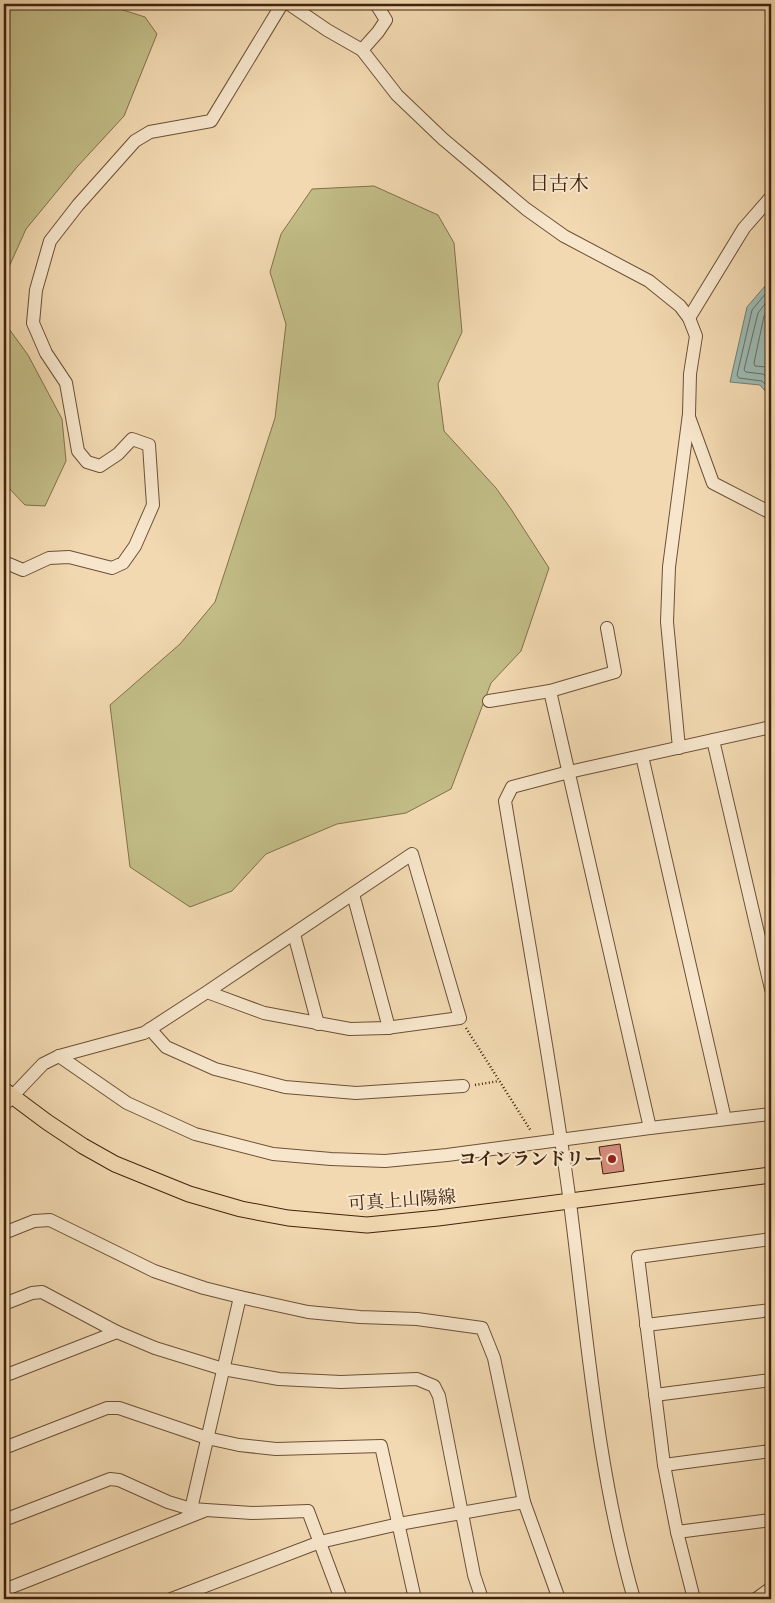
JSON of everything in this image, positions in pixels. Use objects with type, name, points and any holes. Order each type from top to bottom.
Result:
[{"type":"main road","name":"可真上山陽線","points":[[6,1097],[123,1168],[189,1194],[241,1209],[288,1218],[367,1225],[438,1218],[771,1175]]},
{"type":"street","points":[[4,562],[23,570],[49,558],[69,556],[112,568],[123,562],[135,546],[153,505],[149,445],[132,439],[118,454],[100,466],[87,462],[78,451],[66,383],[46,353],[33,323],[36,290],[50,242],[78,205],[135,140],[150,132],[211,121],[282,4]]},
{"type":"street","points":[[289,4],[327,30],[362,50],[397,95],[444,139],[526,209],[564,236],[649,280],[680,306],[689,318],[696,336],[690,374],[689,414],[669,567],[667,622],[679,748]]},
{"type":"street","points":[[362,50],[386,20],[376,4]]},
{"type":"street","points":[[689,318],[744,228],[771,197]]},
{"type":"street","points":[[689,414],[712,483],[771,513]]},
{"type":"street","points":[[489,701],[550,691],[615,672],[607,628]]},
{"type":"street","points":[[550,691],[650,1128]]},
{"type":"street","points":[[634,1599],[608,1491],[591,1380],[560,1140],[505,801],[512,787],[569,772],[771,727]]},
{"type":"street","points":[[713,740],[771,989]]},
{"type":"street","points":[[642,756],[725,1119]]},
{"type":"street","points":[[6,1097],[43,1064],[59,1056],[144,1033],[412,854],[460,1018],[389,1028],[350,1029],[264,1013],[208,992]]},
{"type":"street","points":[[353,894],[389,1028]]},
{"type":"street","points":[[294,934],[318,1024]]},
{"type":"street","points":[[150,1029],[166,1047],[215,1069],[285,1087],[356,1093],[463,1086]]},
{"type":"street","points":[[59,1056],[127,1103],[195,1134],[273,1154],[331,1159],[385,1161],[446,1155],[771,1114]]},
{"type":"street","points":[[4,1233],[34,1221],[50,1220],[154,1271],[204,1288],[308,1312],[360,1317],[417,1319],[482,1328],[494,1358],[524,1502],[559,1599]]},
{"type":"street","points":[[694,1599],[677,1532],[664,1465],[638,1257],[771,1239]]},
{"type":"street","points":[[4,1304],[32,1293],[42,1292],[118,1332],[155,1348],[223,1369],[278,1379],[341,1382],[417,1379],[434,1386],[439,1396],[474,1575],[482,1599]]},
{"type":"street","points":[[191,1509],[240,1297]]},
{"type":"street","points":[[646,1325],[771,1310]]},
{"type":"street","points":[[4,1376],[118,1332]]},
{"type":"street","points":[[655,1395],[771,1380]]},
{"type":"street","points":[[4,1448],[107,1408],[119,1408],[207,1438],[239,1444],[276,1449],[381,1446],[414,1599]]},
{"type":"street","points":[[664,1465],[771,1451]]},
{"type":"street","points":[[4,1520],[110,1479],[119,1480],[168,1502],[191,1509],[252,1513],[308,1512],[341,1599]]},
{"type":"street","points":[[171,1599],[320,1542],[399,1524],[524,1502]]},
{"type":"street","points":[[4,1590],[206,1510]]},
{"type":"street","points":[[677,1532],[771,1520]]},
{"type":"street","points":[[756,1599],[771,1588]]},
{"type":"path","points":[[460,1018],[539,1142]]},
{"type":"path","points":[[463,1086],[499,1081]]},
{"type":"shaded area","points":[[4,4],[104,4],[145,17],[157,34],[124,116],[77,167],[26,229],[4,278]]},
{"type":"shaded area","points":[[374,186],[438,215],[454,243],[462,332],[438,384],[444,431],[496,488],[549,568],[521,651],[491,683],[451,789],[406,813],[337,824],[266,854],[232,891],[190,907],[130,867],[110,705],[180,644],[215,602],[275,418],[286,324],[270,272],[281,234],[312,189]]},
{"type":"shaded area","points":[[4,322],[28,355],[62,419],[66,461],[45,506],[25,505],[4,483]]},
{"type":"water","points":[[771,279],[771,424],[766,392],[760,385],[730,382],[747,307]]},
{"type":"building","name":"コインランドリー","points":[[620,1144],[624,1171],[603,1174],[599,1147]]},
{"type":"place","name":"コインランドリー","points":[[612,1159]]},
{"type":"district","name":"日古木","points":[[559,183]]}]
